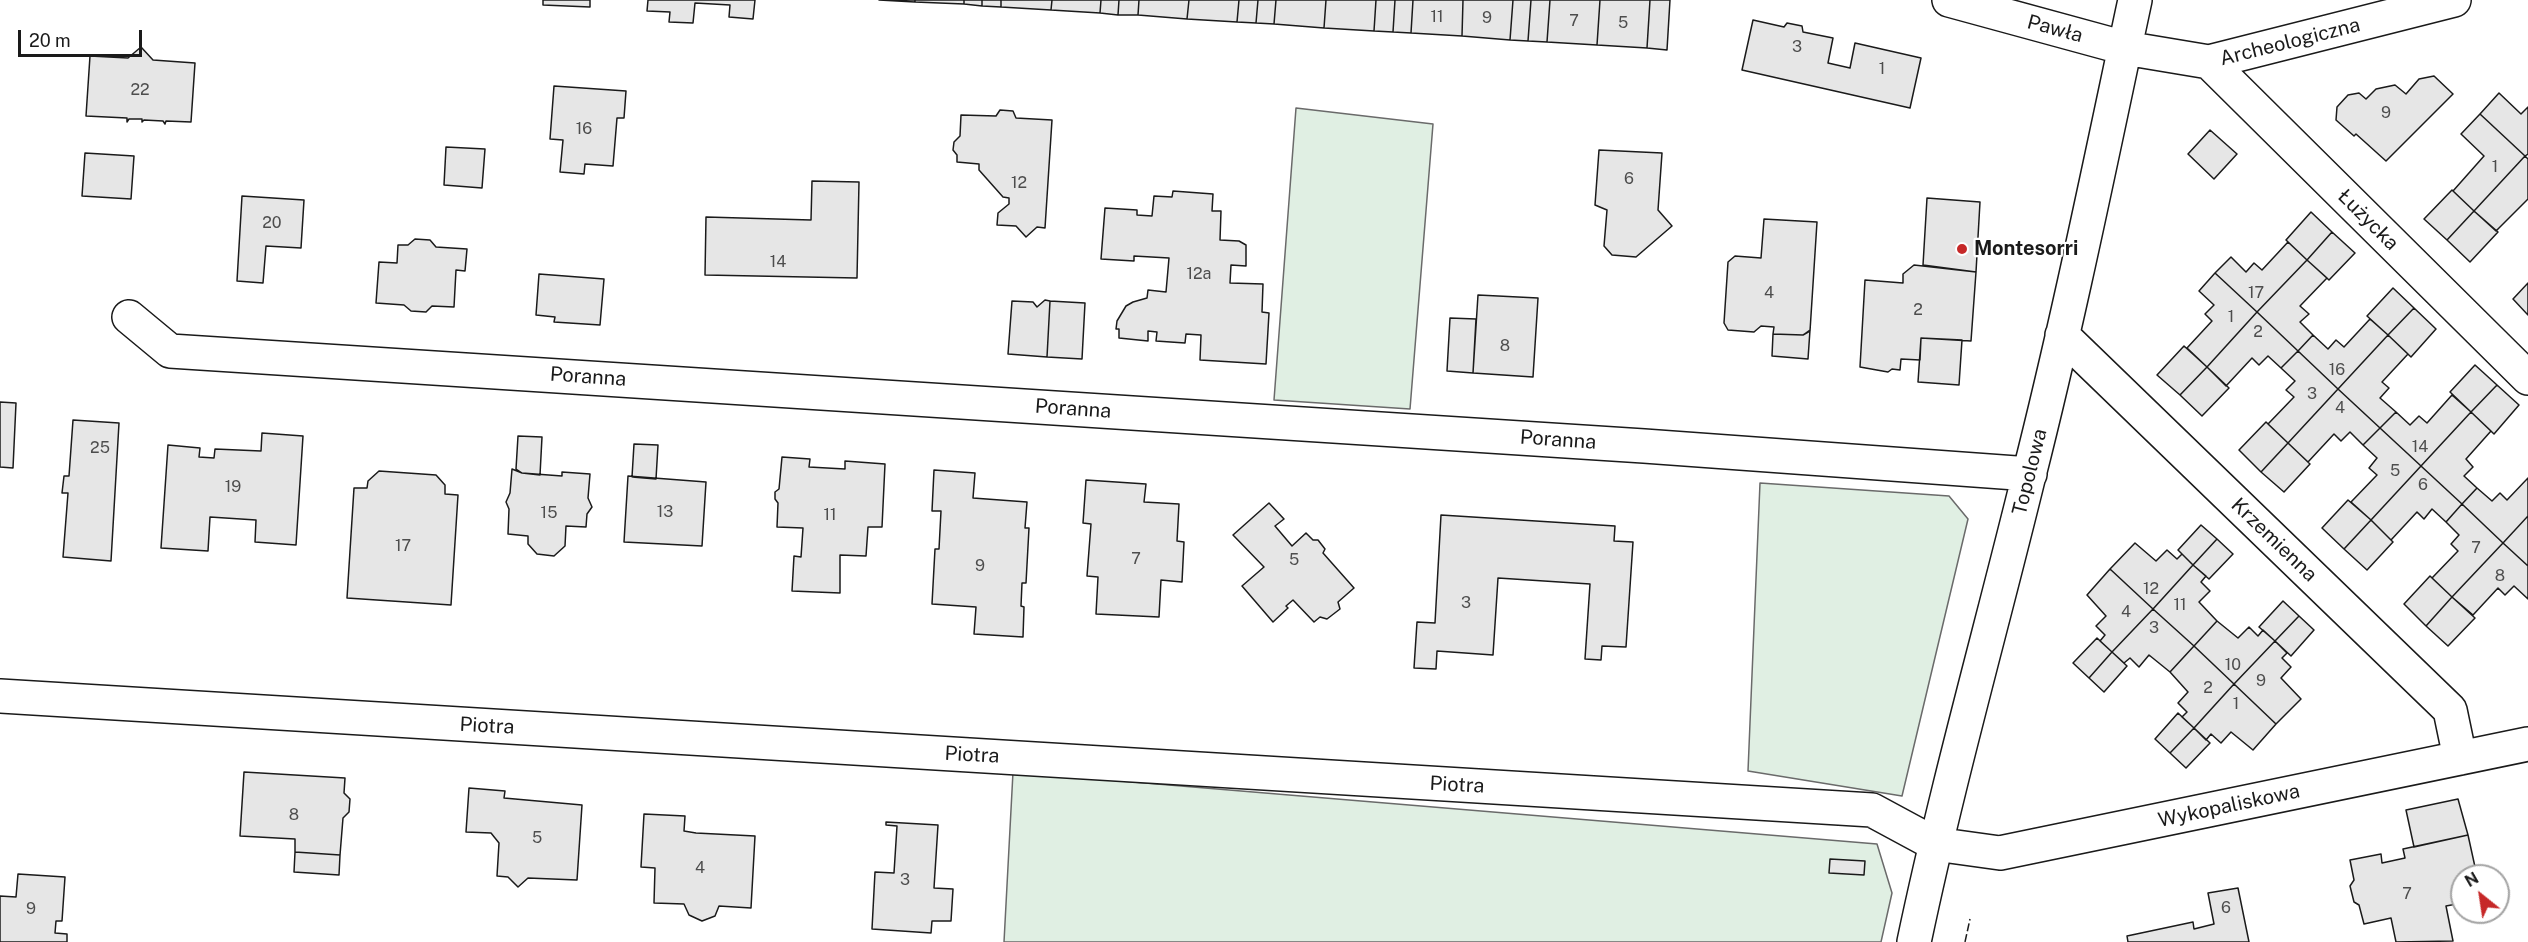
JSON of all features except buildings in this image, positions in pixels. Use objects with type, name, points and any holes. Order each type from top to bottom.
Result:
[{"type":"street","name":"Pawła","points":[[1950,0],[2125,48]]},
{"type":"street","name":"Topolowa","points":[[1914,942],[1935,844],[2030,474],[2096,190],[2135,0]]},
{"type":"street","name":"Archeologiczna","points":[[2125,48],[2209,63],[2454,0]]},
{"type":"street","name":"Łużycka","points":[[2209,63],[2528,378]]},
{"type":"street","name":"Poranna","points":[[129,317],[170,351],[1644,446],[2030,474]]},
{"type":"street","name":"Krzemienna","points":[[2062,335],[2450,711],[2460,758]]},
{"type":"street","name":"Piotra","points":[[0,696],[1872,810],[1935,844]]},
{"type":"street","name":"Wykopaliskowa","points":[[1935,844],[2000,853],[2460,758],[2526,752]]},
{"type":"green space","points":[[1296,108],[1433,124],[1410,409],[1274,400]]},
{"type":"green space","points":[[1760,483],[1949,496],[1968,519],[1902,796],[1748,771]]},
{"type":"green space","points":[[1013,772],[1877,844],[1892,893],[1881,942],[1004,942]]},
{"type":"fence","points":[[1965,942],[1970,919]]},
{"type":"place","name":"Montesorri","points":[[1962,249]]}]
